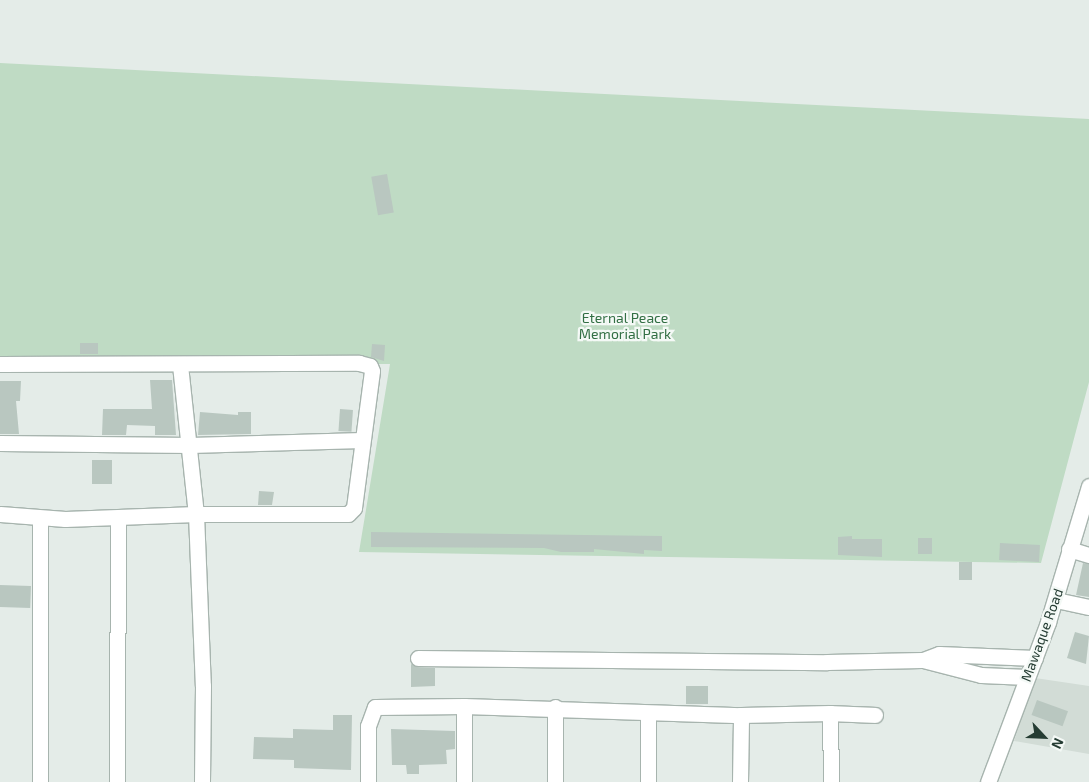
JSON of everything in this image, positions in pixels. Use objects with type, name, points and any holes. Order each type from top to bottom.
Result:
[{"type":"street","points":[[0,364],[180,365],[359,363],[370,366],[371,385],[354,508],[348,514],[196,514],[118,518],[40,518],[0,514]]},
{"type":"street","points":[[180,365],[196,514],[203,686],[202,782]]},
{"type":"street","points":[[0,443],[190,445],[362,440]]},
{"type":"street","name":"Mawaque Road","points":[[988,782],[1056,600],[1069,549],[1089,486]]},
{"type":"street","points":[[40,518],[40,782]]},
{"type":"street","points":[[117,782],[118,518]]},
{"type":"street","points":[[1069,549],[1089,554]]},
{"type":"street","points":[[1056,600],[1089,607]]},
{"type":"street","points":[[923,660],[939,654],[1035,658]]},
{"type":"street","points":[[418,658],[828,662],[923,660],[980,675],[1027,677]]},
{"type":"street","points":[[464,706],[464,782]]},
{"type":"street","points":[[555,706],[555,782]]},
{"type":"street","points":[[368,782],[368,726],[375,707],[555,706],[648,713],[741,715],[830,713],[875,715]]},
{"type":"street","points":[[648,713],[648,782]]},
{"type":"street","points":[[830,713],[831,782]]},
{"type":"street","points":[[740,782],[741,715]]},
{"type":"shaded area","points":[[1035,678],[1089,686],[1089,754],[1014,741]]},
{"type":"green space","name":"Eternal Peace Memorial Park","points":[[0,63],[1089,119],[1089,382],[1041,563],[359,552],[390,364],[0,363]]},
{"type":"building","points":[[387,174],[394,212],[378,215],[371,177]]},
{"type":"building","points":[[80,343],[98,343],[98,354],[80,354]]},
{"type":"building","points":[[372,344],[385,345],[384,361],[371,357]]},
{"type":"building","points":[[150,380],[172,380],[176,435],[155,435],[155,426],[127,425],[126,435],[102,435],[103,409],[152,409]]},
{"type":"building","points":[[0,381],[21,381],[20,401],[16,401],[19,434],[0,434]]},
{"type":"building","points":[[340,409],[353,410],[351,432],[338,431]]},
{"type":"building","points":[[200,412],[238,415],[238,412],[251,412],[251,434],[198,435]]},
{"type":"building","points":[[92,460],[112,460],[112,484],[92,484]]},
{"type":"building","points":[[259,491],[274,492],[272,505],[258,505]]},
{"type":"building","points":[[371,532],[662,536],[662,551],[644,550],[644,554],[594,549],[594,552],[561,552],[544,548],[371,547]]},
{"type":"building","points":[[852,536],[852,539],[882,539],[882,557],[838,555],[838,537]]},
{"type":"building","points":[[918,538],[932,538],[932,554],[918,554]]},
{"type":"building","points":[[1000,543],[1040,545],[1039,562],[999,560]]},
{"type":"building","points":[[959,562],[972,562],[972,580],[959,580]]},
{"type":"building","points":[[1083,563],[1089,564],[1089,597],[1076,595]]},
{"type":"building","points":[[0,585],[31,586],[30,608],[0,607]]},
{"type":"building","points":[[1075,632],[1089,636],[1086,664],[1067,658]]},
{"type":"building","points":[[411,664],[417,667],[435,668],[435,686],[411,687]]},
{"type":"building","points":[[686,686],[708,686],[708,704],[686,704]]},
{"type":"building","points":[[1037,700],[1068,711],[1063,726],[1032,715]]},
{"type":"building","points":[[333,715],[352,715],[351,770],[294,768],[294,760],[253,759],[254,737],[293,738],[293,729],[333,730]]},
{"type":"building","points":[[391,729],[455,731],[455,749],[446,750],[447,764],[419,765],[419,774],[407,774],[406,765],[392,765]]}]
